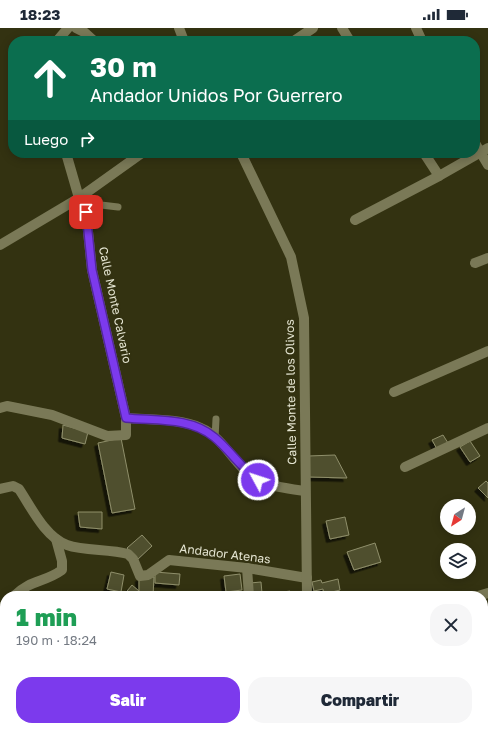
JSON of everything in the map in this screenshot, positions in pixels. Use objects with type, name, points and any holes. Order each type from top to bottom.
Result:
[{"type":"street","points":[[61,36],[68,28]]},
{"type":"street","points":[[76,28],[88,36]]},
{"type":"street","points":[[301,36],[313,28]]},
{"type":"street","points":[[484,151],[488,165]]},
{"type":"street","name":"Calle Monte Calvario","points":[[67,158],[79,198],[86,212],[92,270],[126,418]]},
{"type":"street","points":[[0,244],[79,198],[135,158]]},
{"type":"street","name":"Calle Monte de los Olivos","points":[[242,158],[292,257],[304,318],[307,591]]},
{"type":"street","points":[[427,158],[440,176]]},
{"type":"street","points":[[355,220],[472,158]]},
{"type":"street","points":[[475,263],[488,258]]},
{"type":"street","points":[[394,392],[488,351]]},
{"type":"street","points":[[0,408],[7,406],[52,415],[107,436],[126,435],[126,418],[184,422],[203,428],[215,438],[247,472],[258,480],[305,492]]},
{"type":"street","points":[[405,467],[488,428]]},
{"type":"street","points":[[0,489],[13,486],[19,489],[46,529],[56,539],[62,561],[62,570],[52,577],[24,586],[19,591]]},
{"type":"street","name":"Andador Atenas","points":[[56,539],[67,545],[128,554],[133,559],[137,572],[140,576],[144,577],[169,560],[247,568],[307,578]]},
{"type":"street","points":[[247,568],[249,591]]},
{"type":"lane","points":[[86,212],[101,205],[118,207]]},
{"type":"lane","points":[[215,438],[216,419]]},
{"type":"building","points":[[63,425],[88,432],[85,444],[62,438]]},
{"type":"building","points":[[443,435],[448,443],[437,449],[432,440]]},
{"type":"building","points":[[121,438],[135,509],[112,513],[98,443]]},
{"type":"building","points":[[470,441],[480,456],[470,462],[460,447]]},
{"type":"building","points":[[335,455],[347,478],[309,477],[308,456]]},
{"type":"building","points":[[486,481],[488,483],[488,498],[478,488]]},
{"type":"building","points":[[78,512],[102,512],[102,529],[80,527]]},
{"type":"building","points":[[345,517],[349,535],[330,539],[326,521]]},
{"type":"building","points":[[142,535],[152,546],[137,560],[127,548]]},
{"type":"building","points":[[375,543],[381,562],[354,570],[347,552]]},
{"type":"building","points":[[111,572],[124,575],[121,591],[107,589]]},
{"type":"building","points":[[155,572],[180,574],[179,585],[155,583]]},
{"type":"building","points":[[240,574],[242,590],[226,591],[224,576]]},
{"type":"building","points":[[154,577],[153,591],[139,591],[139,578]]},
{"type":"building","points":[[338,579],[340,590],[323,591],[323,589],[314,591],[312,582],[321,580],[322,583]]},
{"type":"building","points":[[261,582],[262,591],[251,591],[250,583]]},
{"type":"building","points":[[132,585],[139,591],[127,591]]},
{"type":"route","points":[[86,212],[92,270],[126,418],[184,422],[203,428],[215,438],[247,472],[258,480]]}]
